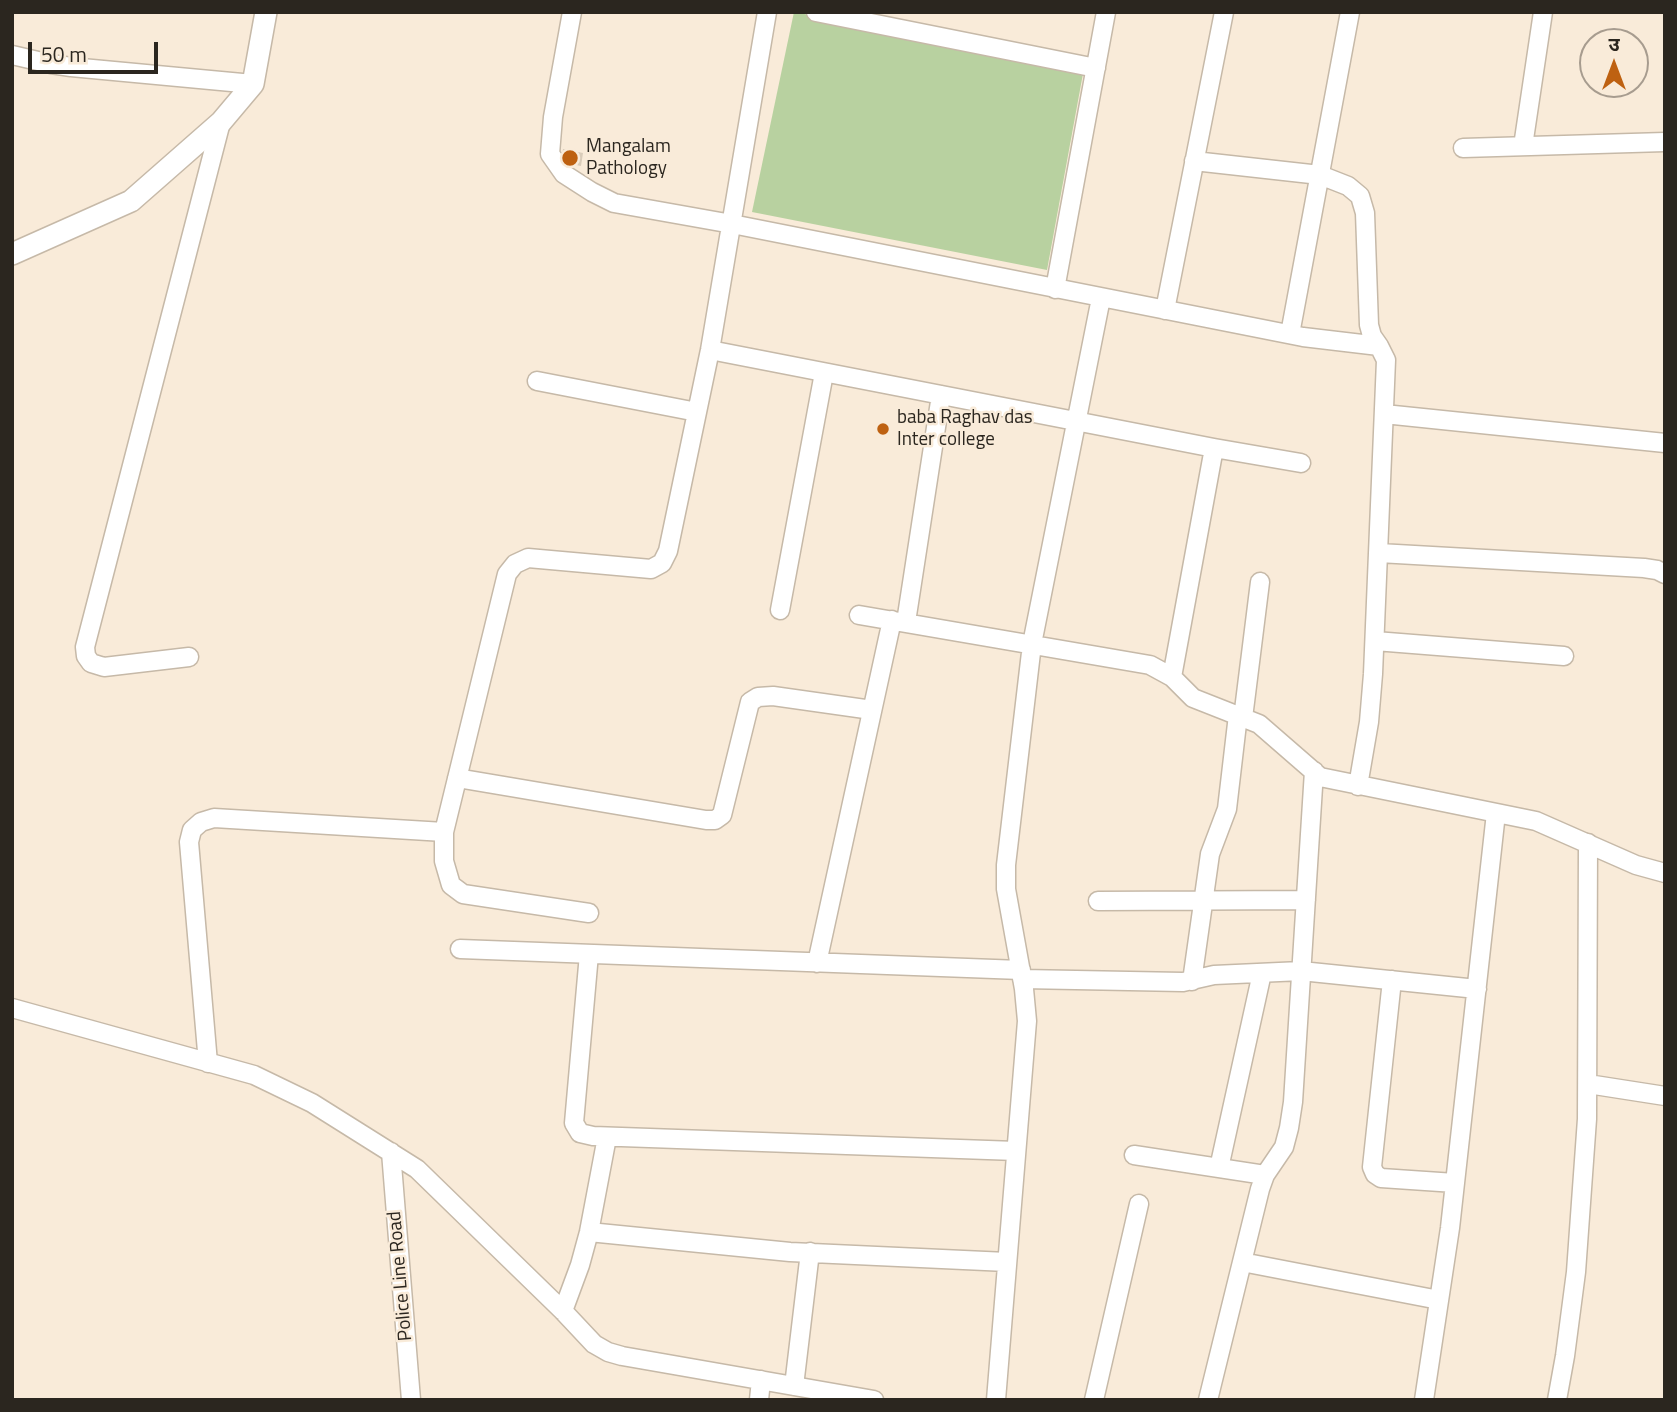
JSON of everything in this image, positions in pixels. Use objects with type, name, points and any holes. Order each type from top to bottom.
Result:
[{"type":"main road","points":[[12,254],[131,201],[221,122],[254,84],[266,12]]},
{"type":"street","points":[[572,12],[553,117],[550,154],[564,174],[614,202],[1290,334],[1379,346]]},
{"type":"street","points":[[589,913],[463,894],[451,885],[444,861],[444,832],[507,574],[514,564],[528,558],[651,569],[662,563],[668,551],[710,350],[767,12]]},
{"type":"street","points":[[816,12],[1096,68]]},
{"type":"street","points":[[1055,289],[1106,12]]},
{"type":"street","points":[[1165,310],[1224,12]]},
{"type":"street","points":[[1290,334],[1350,12]]},
{"type":"street","points":[[1523,146],[1543,12]]},
{"type":"street","points":[[12,55],[61,65],[254,84]]},
{"type":"street","points":[[189,657],[104,667],[91,663],[86,656],[85,647],[221,122]]},
{"type":"street","points":[[1463,148],[1665,142]]},
{"type":"street","points":[[1194,161],[1320,175],[1348,186],[1360,196],[1365,213],[1369,325],[1372,336],[1386,360],[1375,640],[1369,722],[1358,786]]},
{"type":"street","points":[[996,1400],[1027,1021],[1022,975],[1008,901],[1006,865],[1032,644],[1101,298]]},
{"type":"street","points":[[710,350],[1301,463]]},
{"type":"street","points":[[780,610],[824,373]]},
{"type":"street","points":[[537,381],[697,412]]},
{"type":"street","points":[[817,963],[872,710],[899,621],[941,395]]},
{"type":"street","points":[[1384,414],[1665,443]]},
{"type":"street","points":[[1172,677],[1214,448]]},
{"type":"street","points":[[1379,553],[1644,568],[1665,574]]},
{"type":"street","points":[[1192,981],[1210,854],[1227,809],[1260,582]]},
{"type":"street","points":[[859,615],[1150,664],[1172,677],[1193,698],[1259,724],[1320,777],[1536,821],[1636,865],[1665,873]]},
{"type":"street","points":[[1375,640],[1564,656]]},
{"type":"street","points":[[457,778],[715,820],[722,815],[750,702],[758,697],[773,696],[872,710]]},
{"type":"street","points":[[1208,1400],[1260,1189],[1265,1175],[1284,1147],[1289,1128],[1293,1102],[1314,771]]},
{"type":"street","points":[[1424,1400],[1455,1183],[1496,813]]},
{"type":"street","points":[[208,1063],[189,842],[192,830],[201,822],[214,818],[444,832]]},
{"type":"street","points":[[1557,1400],[1576,1272],[1582,1203],[1588,1084],[1588,843]]},
{"type":"street","points":[[1098,901],[1306,900]]},
{"type":"street","points":[[460,949],[817,963],[1183,982],[1214,975],[1301,971],[1477,989]]},
{"type":"street","points":[[589,954],[574,1123],[580,1133],[607,1137],[1016,1151]]},
{"type":"street","points":[[1219,1168],[1262,973]]},
{"type":"street","points":[[1392,980],[1372,1167],[1375,1174],[1381,1178],[1455,1183]]},
{"type":"street","points":[[12,1008],[254,1075],[312,1102],[417,1169],[594,1344],[608,1352],[874,1400]]},
{"type":"street","points":[[1588,1084],[1665,1096]]},
{"type":"street","points":[[563,1311],[589,1233],[607,1137]]},
{"type":"street","name":"Police Line Road","points":[[391,1152],[411,1400]]},
{"type":"street","points":[[1134,1155],[1265,1175]]},
{"type":"street","points":[[1094,1400],[1139,1204]]},
{"type":"street","points":[[589,1233],[810,1252],[1007,1262]]},
{"type":"street","points":[[794,1386],[810,1252]]},
{"type":"street","points":[[1242,1262],[1439,1300]]},
{"type":"street","points":[[759,1400],[761,1380]]},
{"type":"green space","points":[[794,12],[1084,68],[1047,270],[752,212]]},
{"type":"building","points":[[563,149],[583,153],[581,166],[561,162]]},
{"type":"place","name":"Mangalam Pathology","points":[[570,158]]},
{"type":"place","name":"baba Raghav das Inter college","points":[[883,429]]}]
